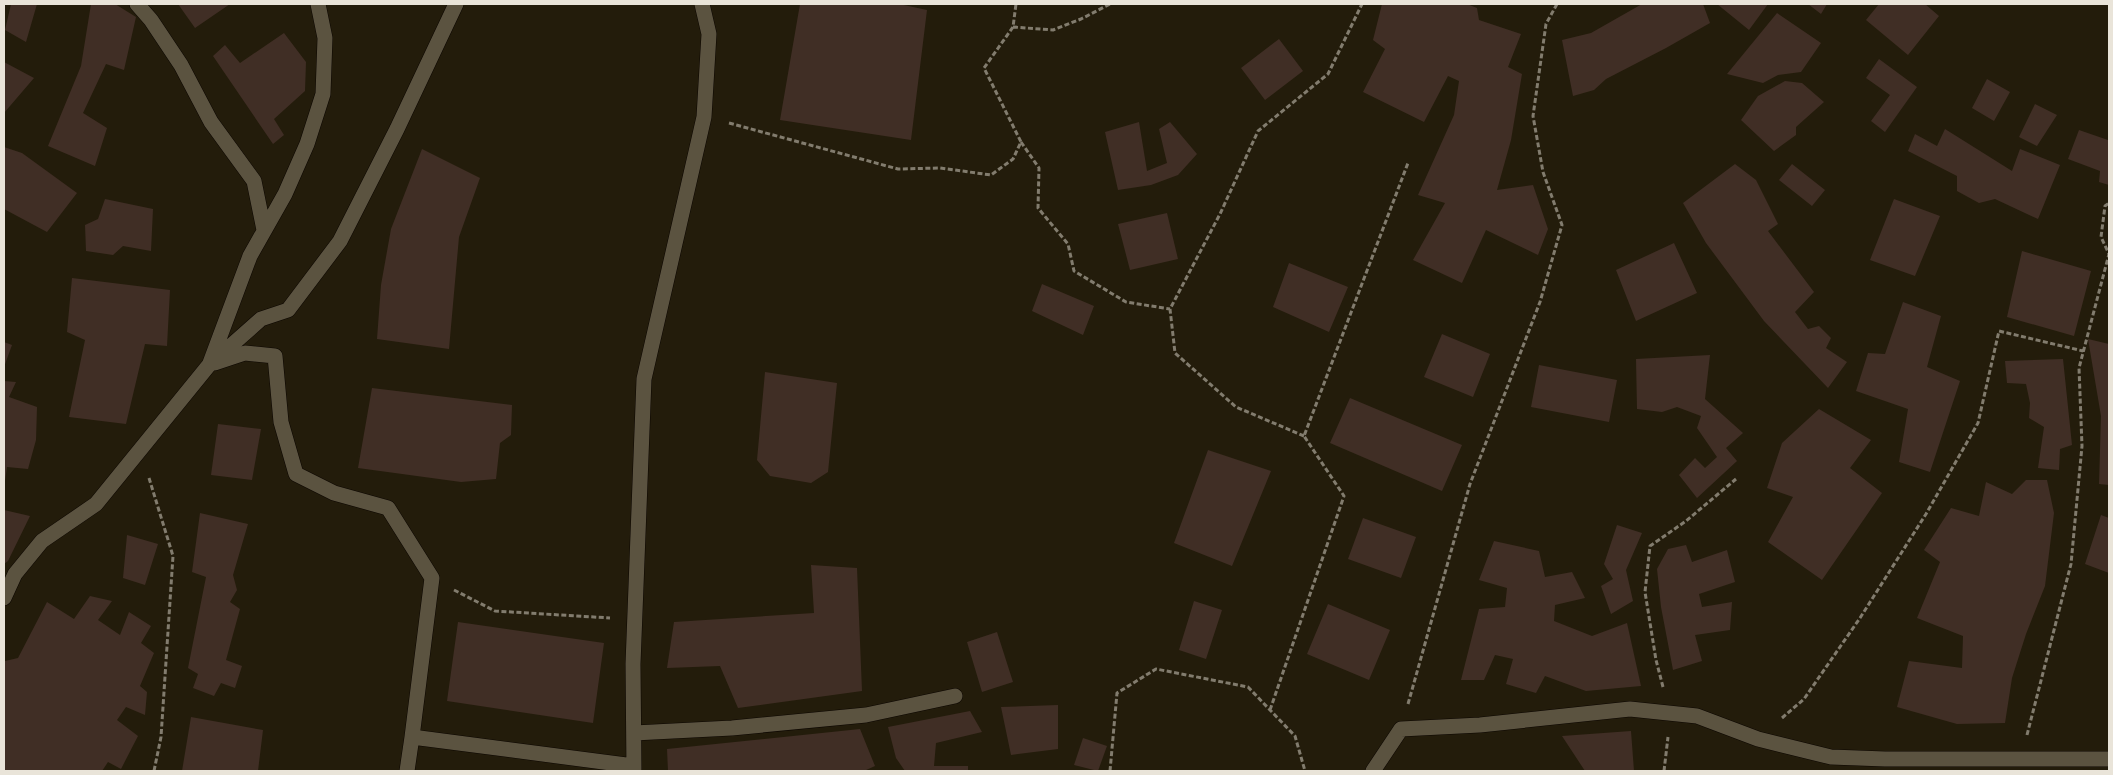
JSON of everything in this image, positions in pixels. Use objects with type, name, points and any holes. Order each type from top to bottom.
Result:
[{"type":"street","points":[[137,4],[151,20],[181,65],[212,122],[254,180],[264,230]]},
{"type":"street","points":[[209,364],[250,256],[285,194],[307,144],[323,94],[325,38],[318,4]]},
{"type":"street","points":[[4,598],[15,574],[42,541],[96,504],[209,364],[261,319],[288,310],[340,241],[397,129],[456,4]]},
{"type":"street","points":[[412,737],[634,769],[634,620],[644,379],[704,117],[709,34],[702,4]]},
{"type":"street","points":[[209,364],[245,353],[275,356],[281,422],[296,474],[334,493],[388,508],[432,578],[407,771]]},
{"type":"street","points":[[634,733],[732,728],[866,715],[955,696]]},
{"type":"street","points":[[1373,771],[1401,729],[1480,725],[1630,709],[1697,716],[1758,739],[1831,757],[1885,759],[2109,759]]},
{"type":"path","points":[[1016,4],[1013,27],[984,68],[1021,142],[1039,168],[1038,208],[1068,244],[1074,271],[1126,302],[1170,309]]},
{"type":"path","points":[[1013,27],[1053,30],[1081,20],[1110,4]]},
{"type":"path","points":[[1270,710],[1344,496],[1304,436],[1236,407],[1175,353],[1170,309],[1220,214],[1258,131],[1328,74],[1362,4]]},
{"type":"path","points":[[1401,729],[1470,484],[1540,302],[1562,225],[1543,172],[1533,116],[1546,24],[1556,4]]},
{"type":"path","points":[[704,117],[898,169],[940,168],[992,176],[1013,159],[1021,142]]},
{"type":"path","points":[[1304,436],[1408,163]]},
{"type":"path","points":[[2021,758],[2044,662],[2071,564],[2082,446],[2079,368],[2109,254],[2101,238],[2105,206],[2109,203]]},
{"type":"path","points":[[1758,739],[1804,699],[1860,618],[1926,514],[1978,423],[1998,331],[2083,351]]},
{"type":"path","points":[[140,451],[173,556],[161,737],[154,771]]},
{"type":"path","points":[[1664,771],[1671,713],[1656,660],[1645,592],[1650,546],[1686,521],[1736,479]]},
{"type":"path","points":[[432,578],[495,611],[634,620]]},
{"type":"path","points":[[1110,771],[1117,693],[1156,669],[1248,687],[1295,736],[1305,771]]},
{"type":"building","points":[[11,4],[37,4],[26,42],[5,30]]},
{"type":"building","points":[[91,4],[115,4],[136,17],[124,70],[106,64],[83,113],[107,128],[95,166],[48,146],[81,66]]},
{"type":"building","points":[[178,4],[230,4],[195,28]]},
{"type":"building","points":[[800,4],[899,4],[927,10],[911,140],[780,120]]},
{"type":"building","points":[[1382,4],[1467,4],[1477,8],[1479,20],[1521,34],[1508,67],[1522,74],[1511,140],[1497,190],[1533,185],[1548,229],[1538,255],[1486,230],[1462,283],[1413,260],[1445,203],[1418,195],[1454,115],[1459,81],[1448,76],[1424,122],[1363,92],[1385,49],[1373,40]]},
{"type":"building","points":[[1642,4],[1703,4],[1710,23],[1606,79],[1594,90],[1573,96],[1562,40],[1591,33]]},
{"type":"building","points":[[1717,4],[1768,4],[1749,30]]},
{"type":"building","points":[[1808,4],[1827,4],[1821,14]]},
{"type":"building","points":[[1879,4],[1925,4],[1939,16],[1908,55],[1866,20]]},
{"type":"building","points":[[1777,13],[1821,43],[1801,72],[1778,75],[1763,83],[1727,74]]},
{"type":"building","points":[[284,33],[306,62],[305,91],[274,119],[284,135],[273,144],[213,56],[225,45],[240,63]]},
{"type":"building","points":[[1279,39],[1303,71],[1265,100],[1241,68]]},
{"type":"building","points":[[1879,59],[1917,87],[1885,132],[1871,121],[1890,95],[1866,78]]},
{"type":"building","points":[[4,62],[34,78],[4,113]]},
{"type":"building","points":[[1987,79],[2010,92],[1994,121],[1972,108]]},
{"type":"building","points":[[1785,81],[1802,83],[1824,102],[1796,127],[1796,135],[1774,151],[1741,120],[1758,96]]},
{"type":"building","points":[[2035,104],[2057,115],[2037,146],[2019,137]]},
{"type":"building","points":[[1139,122],[1147,171],[1167,163],[1159,129],[1170,122],[1197,154],[1178,175],[1151,185],[1118,190],[1105,132]]},
{"type":"building","points":[[1945,129],[2012,171],[2020,149],[2060,165],[2038,219],[1995,199],[1979,203],[1957,191],[1957,176],[1908,151],[1915,134],[1937,146]]},
{"type":"building","points":[[2079,130],[2108,140],[2109,138],[2109,185],[2099,182],[2100,171],[2068,159]]},
{"type":"building","points":[[4,147],[22,153],[77,193],[47,232],[4,209]]},
{"type":"building","points":[[422,149],[480,178],[459,237],[449,349],[377,339],[381,285],[391,229]]},
{"type":"building","points":[[1735,164],[1756,180],[1778,224],[1768,231],[1814,292],[1795,312],[1808,329],[1819,326],[1831,338],[1826,348],[1847,362],[1828,388],[1764,321],[1706,243],[1683,203]]},
{"type":"building","points":[[1792,164],[1825,190],[1812,206],[1779,180]]},
{"type":"building","points":[[105,199],[153,209],[151,251],[123,246],[113,255],[86,251],[85,225],[98,219]]},
{"type":"building","points":[[1894,199],[1940,216],[1915,276],[1870,260]]},
{"type":"building","points":[[1167,213],[1178,259],[1130,270],[1118,224]]},
{"type":"building","points":[[1674,243],[1697,293],[1636,321],[1616,270]]},
{"type":"building","points":[[2022,251],[2091,271],[2074,336],[2007,317]]},
{"type":"building","points":[[1289,263],[1348,287],[1329,332],[1273,307]]},
{"type":"building","points":[[72,278],[170,290],[167,346],[145,344],[126,424],[69,417],[85,340],[67,332]]},
{"type":"building","points":[[1042,284],[1094,306],[1083,335],[1032,311]]},
{"type":"building","points":[[1903,302],[1941,316],[1927,367],[1960,381],[1930,472],[1899,462],[1908,409],[1856,391],[1868,353],[1885,354]]},
{"type":"building","points":[[1442,334],[1490,354],[1473,397],[1424,377]]},
{"type":"building","points":[[2088,339],[2109,344],[2109,485],[2099,484],[2101,416]]},
{"type":"building","points":[[4,342],[12,345],[4,367]]},
{"type":"building","points":[[1710,355],[1705,399],[1743,433],[1726,448],[1737,461],[1697,498],[1679,475],[1695,458],[1705,468],[1717,457],[1697,428],[1701,416],[1677,407],[1662,412],[1637,409],[1636,359]]},
{"type":"building","points":[[2063,359],[2072,445],[2060,449],[2059,470],[2038,468],[2044,427],[2029,418],[2030,403],[2026,384],[2007,383],[2005,361]]},
{"type":"building","points":[[1539,365],[1617,380],[1609,422],[1531,407]]},
{"type":"building","points":[[765,372],[837,383],[828,472],[811,483],[770,476],[757,460]]},
{"type":"building","points":[[4,381],[16,382],[9,397],[37,407],[36,440],[28,469],[7,467],[5,481]]},
{"type":"building","points":[[372,388],[512,405],[511,435],[500,443],[496,479],[461,482],[358,468]]},
{"type":"building","points":[[1350,398],[1462,445],[1442,491],[1330,443]]},
{"type":"building","points":[[1819,409],[1871,440],[1850,468],[1882,493],[1822,580],[1768,542],[1793,497],[1767,488],[1782,443]]},
{"type":"building","points":[[218,424],[261,429],[252,480],[211,475]]},
{"type":"building","points":[[1208,450],[1271,471],[1232,566],[1174,543]]},
{"type":"building","points":[[2026,480],[2047,480],[2054,513],[2045,586],[2026,634],[2012,678],[2005,723],[1957,724],[1897,707],[1909,661],[1962,668],[1963,636],[1917,618],[1940,562],[1924,550],[1951,508],[1979,516],[1986,482],[2012,494]]},
{"type":"building","points":[[4,510],[30,516],[8,561],[4,564]]},
{"type":"building","points":[[200,513],[248,524],[233,575],[237,590],[230,602],[240,609],[226,660],[242,666],[235,688],[221,683],[214,696],[193,688],[198,674],[188,668],[206,577],[192,572]]},
{"type":"building","points":[[2101,515],[2109,518],[2109,573],[2085,564]]},
{"type":"building","points":[[1363,518],[1416,537],[1401,578],[1348,559]]},
{"type":"building","points":[[1617,525],[1642,533],[1626,570],[1633,601],[1611,614],[1601,586],[1613,579],[1604,564]]},
{"type":"building","points":[[127,535],[158,544],[145,585],[123,578]]},
{"type":"building","points":[[1494,541],[1539,551],[1545,577],[1572,572],[1585,598],[1555,605],[1554,621],[1592,636],[1627,623],[1641,686],[1586,691],[1545,676],[1536,693],[1506,684],[1513,659],[1495,655],[1484,680],[1461,680],[1479,609],[1505,607],[1507,588],[1479,580]]},
{"type":"building","points":[[1686,545],[1692,562],[1727,550],[1735,582],[1699,594],[1702,607],[1732,602],[1730,630],[1695,635],[1702,661],[1673,670],[1661,607],[1657,569],[1668,549]]},
{"type":"building","points":[[811,565],[857,568],[862,691],[738,708],[720,666],[667,668],[674,622],[814,613]]},
{"type":"building","points":[[90,596],[112,601],[98,620],[120,635],[129,612],[151,626],[141,643],[154,653],[140,686],[147,692],[145,715],[126,707],[117,720],[138,736],[121,769],[108,762],[102,771],[4,771],[5,661],[18,658],[47,602],[74,619]]},
{"type":"building","points":[[1194,601],[1222,610],[1206,659],[1179,650]]},
{"type":"building","points":[[1328,604],[1390,630],[1369,680],[1307,654]]},
{"type":"building","points":[[458,622],[604,643],[593,723],[447,701]]},
{"type":"building","points":[[997,632],[1013,682],[982,692],[967,642]]},
{"type":"building","points":[[1058,705],[1058,749],[1011,755],[1001,707]]},
{"type":"building","points":[[970,711],[982,732],[936,743],[934,766],[968,766],[968,771],[905,771],[896,758],[888,727]]},
{"type":"building","points":[[191,717],[263,730],[258,771],[182,771]]},
{"type":"building","points":[[860,729],[875,766],[864,771],[668,771],[667,749]]},
{"type":"building","points":[[1631,731],[1634,771],[1585,771],[1562,736]]},
{"type":"building","points":[[1083,738],[1107,746],[1098,771],[1074,765]]}]
